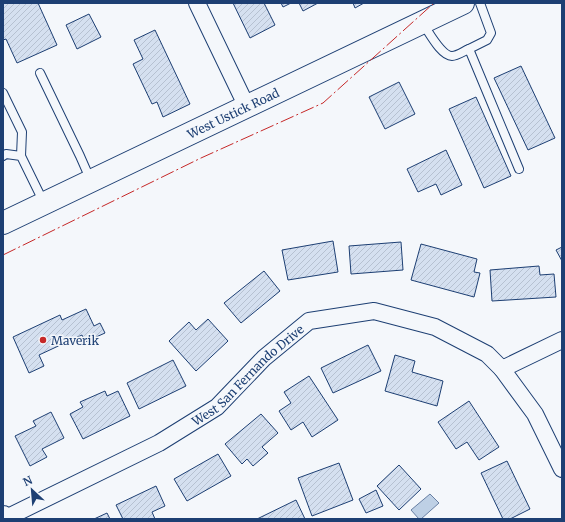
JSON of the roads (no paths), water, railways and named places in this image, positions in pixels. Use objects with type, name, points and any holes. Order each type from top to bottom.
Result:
[{"type":"main road","name":"West Ustick Road","points":[[3,223],[463,3]]},
{"type":"street","points":[[197,3],[247,107]]},
{"type":"street","name":"West San Fernando Drive","points":[[4,518],[159,443],[217,406],[264,358],[309,322],[374,311],[435,327],[487,354],[502,369],[535,414],[562,469]]},
{"type":"street","points":[[502,369],[562,340]]},
{"type":"lane","points":[[422,22],[441,50],[445,54],[453,56],[487,40],[491,33],[480,3]]},
{"type":"lane","points":[[469,49],[519,169]]},
{"type":"lane","points":[[40,73],[91,182]]},
{"type":"lane","points":[[3,93],[22,132],[21,156],[44,204]]},
{"type":"lane","points":[[3,156],[6,154],[21,156]]},
{"type":"water","points":[[430,494],[439,503],[421,519],[419,519],[411,510]]},
{"type":"place","name":"Maverik","points":[[43,340]]}]
